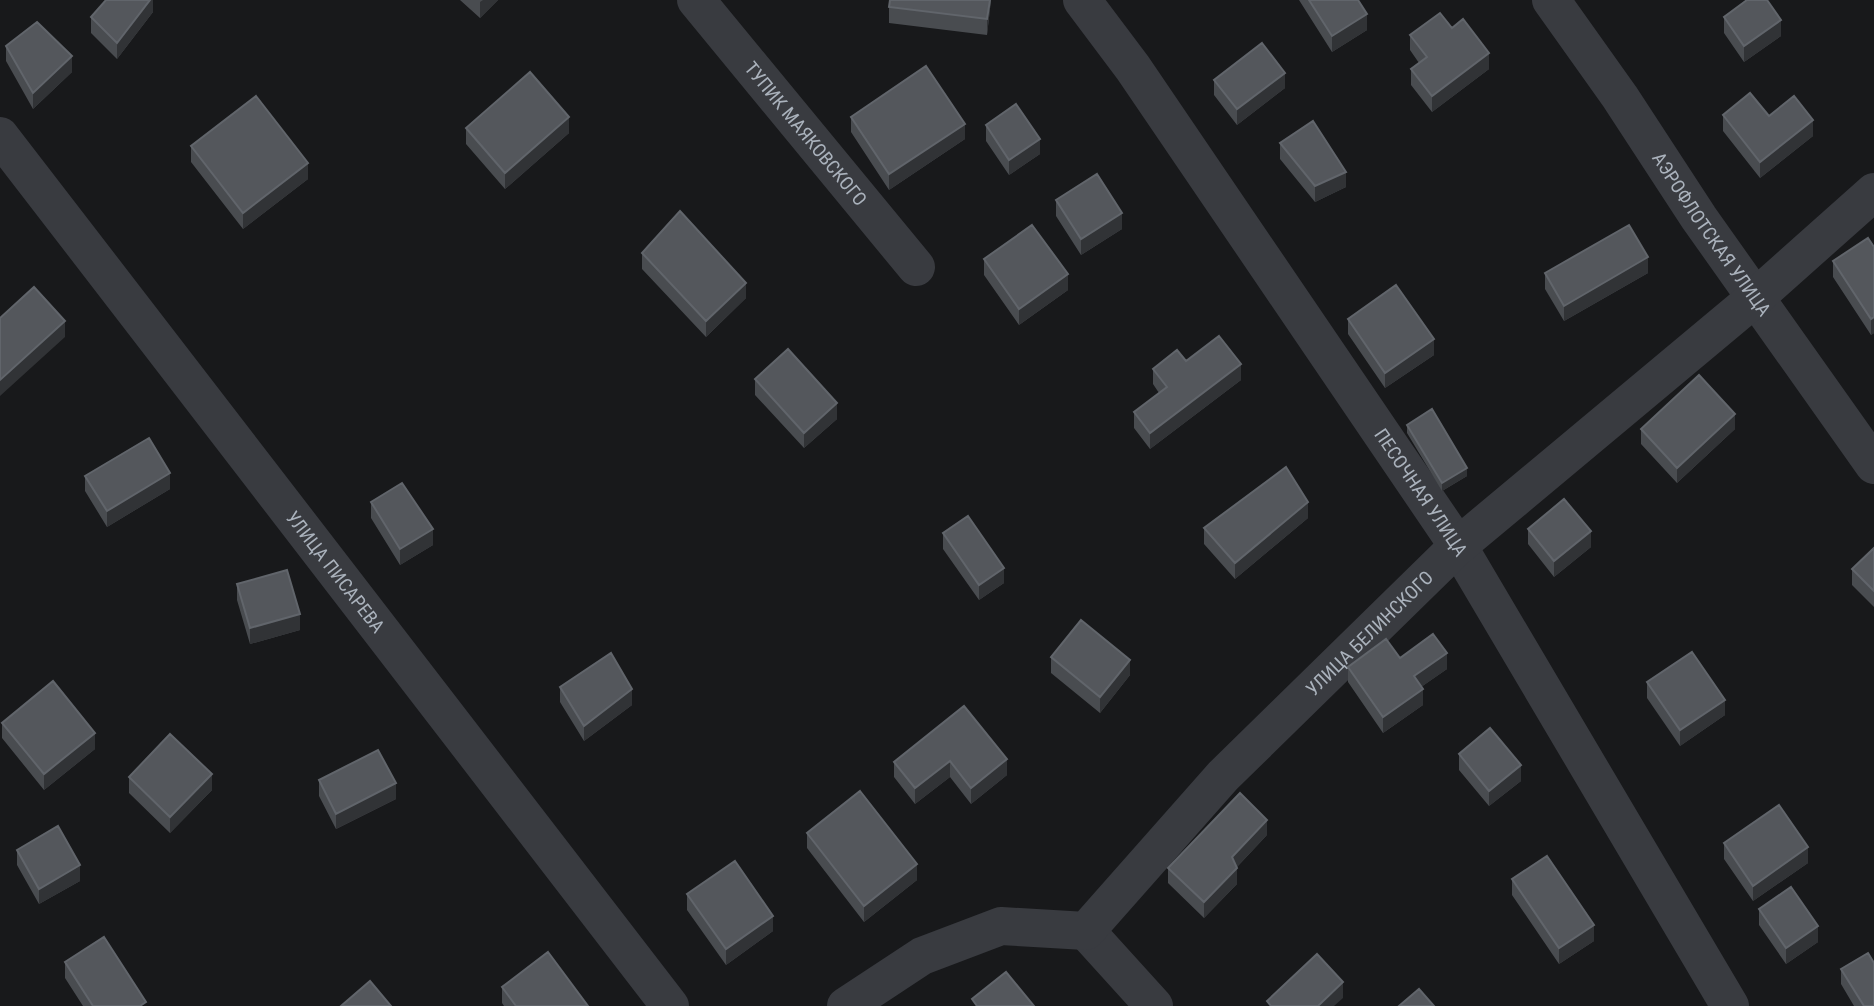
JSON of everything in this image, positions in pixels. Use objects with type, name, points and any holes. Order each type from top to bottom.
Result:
[{"type":"street","name":"ТУПИК МАЯКОВСКОГО","points":[[696,0],[916,267]]},
{"type":"street","name":"ПЕСОЧНАЯ УЛИЦА","points":[[1082,0],[1133,68],[1458,546],[1730,1006]]},
{"type":"street","name":"АЭРОФЛОТСКАЯ УЛИЦА","points":[[1551,0],[1620,97],[1699,218],[1874,465]]},
{"type":"street","name":"УЛИЦА ПИСАРЕВА","points":[[0,136],[670,1006]]},
{"type":"street","name":"УЛИЦА БЕЛИНСКОГО","points":[[1086,931],[1223,776],[1458,546],[1755,298],[1874,192]]},
{"type":"street","points":[[846,1006],[922,956],[1002,926],[1086,931],[1154,1006]]},
{"type":"building","points":[[106,0],[150,0],[117,43],[91,17]]},
{"type":"building","points":[[890,0],[990,0],[987,19],[889,7]]},
{"type":"building","points":[[1309,0],[1358,0],[1367,14],[1332,36]]},
{"type":"building","points":[[1747,0],[1767,0],[1781,20],[1744,46],[1724,17]]},
{"type":"building","points":[[1440,13],[1452,28],[1463,19],[1489,53],[1432,96],[1411,69],[1427,57],[1410,35]]},
{"type":"building","points":[[37,22],[72,56],[33,93],[6,46]]},
{"type":"building","points":[[1262,43],[1285,73],[1237,109],[1214,80]]},
{"type":"building","points":[[926,66],[965,124],[889,174],[851,117]]},
{"type":"building","points":[[530,72],[569,117],[505,173],[466,128]]},
{"type":"building","points":[[1750,93],[1769,116],[1794,96],[1813,120],[1760,162],[1723,115]]},
{"type":"building","points":[[256,96],[308,163],[243,213],[191,146]]},
{"type":"building","points":[[1016,104],[1040,139],[1009,160],[986,125]]},
{"type":"building","points":[[1313,121],[1346,172],[1315,186],[1280,143]]},
{"type":"building","points":[[1097,174],[1122,213],[1081,239],[1056,200]]},
{"type":"building","points":[[680,211],[746,283],[706,321],[642,253]]},
{"type":"building","points":[[1032,225],[1068,274],[1019,309],[984,259]]},
{"type":"building","points":[[1629,225],[1648,257],[1564,306],[1545,273]]},
{"type":"building","points":[[1868,238],[1874,247],[1874,317],[1871,319],[1833,261]]},
{"type":"building","points":[[1396,285],[1434,339],[1385,373],[1348,319]]},
{"type":"building","points":[[34,287],[65,321],[0,380],[0,318]]},
{"type":"building","points":[[1219,336],[1241,364],[1150,433],[1134,412],[1167,387],[1153,369],[1177,350],[1186,361]]},
{"type":"building","points":[[788,349],[837,403],[804,433],[755,379]]},
{"type":"building","points":[[1699,375],[1735,414],[1677,468],[1641,429]]},
{"type":"building","points":[[1432,409],[1467,468],[1442,483],[1407,425]]},
{"type":"building","points":[[149,438],[170,473],[107,511],[85,476]]},
{"type":"building","points":[[1286,467],[1308,502],[1235,563],[1204,528]]},
{"type":"building","points":[[402,483],[433,529],[400,549],[371,502]]},
{"type":"building","points":[[1564,499],[1591,531],[1554,561],[1528,529]]},
{"type":"building","points":[[968,516],[1004,568],[979,585],[943,533]]},
{"type":"building","points":[[1874,548],[1874,591],[1852,569]]},
{"type":"building","points":[[287,570],[300,614],[250,628],[237,584]]},
{"type":"building","points":[[1081,620],[1130,660],[1100,697],[1051,657]]},
{"type":"building","points":[[1433,634],[1447,653],[1414,676],[1423,689],[1383,717],[1348,667],[1386,639],[1400,658]]},
{"type":"building","points":[[1692,652],[1725,700],[1680,730],[1647,682]]},
{"type":"building","points":[[611,653],[632,689],[584,726],[560,687]]},
{"type":"building","points":[[53,681],[95,733],[44,774],[2,723]]},
{"type":"building","points":[[964,706],[1007,759],[971,788],[950,761],[915,788],[894,762]]},
{"type":"building","points":[[1490,728],[1521,765],[1489,791],[1459,754]]},
{"type":"building","points":[[170,734],[212,774],[170,817],[129,777]]},
{"type":"building","points":[[378,750],[396,783],[336,814],[319,780]]},
{"type":"building","points":[[860,791],[917,864],[864,906],[807,833]]},
{"type":"building","points":[[1240,793],[1267,820],[1232,857],[1237,868],[1204,902],[1168,868]]},
{"type":"building","points":[[1779,805],[1808,847],[1753,886],[1724,843]]},
{"type":"building","points":[[58,826],[80,865],[39,889],[17,850]]},
{"type":"building","points":[[1547,856],[1594,925],[1559,948],[1512,879]]},
{"type":"building","points":[[735,861],[773,916],[726,949],[687,894]]},
{"type":"building","points":[[1791,887],[1818,926],[1786,948],[1759,909]]},
{"type":"building","points":[[104,937],[146,1002],[140,1006],[93,1006],[65,962]]},
{"type":"building","points":[[548,952],[588,1006],[516,1006],[502,987]]},
{"type":"building","points":[[1868,953],[1874,963],[1874,1006],[1864,1006],[1841,969]]},
{"type":"building","points":[[1317,954],[1343,982],[1318,1006],[1271,1006],[1267,1001]]},
{"type":"building","points":[[1006,972],[1034,1006],[977,1006],[972,999]]},
{"type":"building","points":[[370,981],[391,1006],[341,1006]]},
{"type":"building","points":[[1419,989],[1434,1006],[1399,1006]]}]
